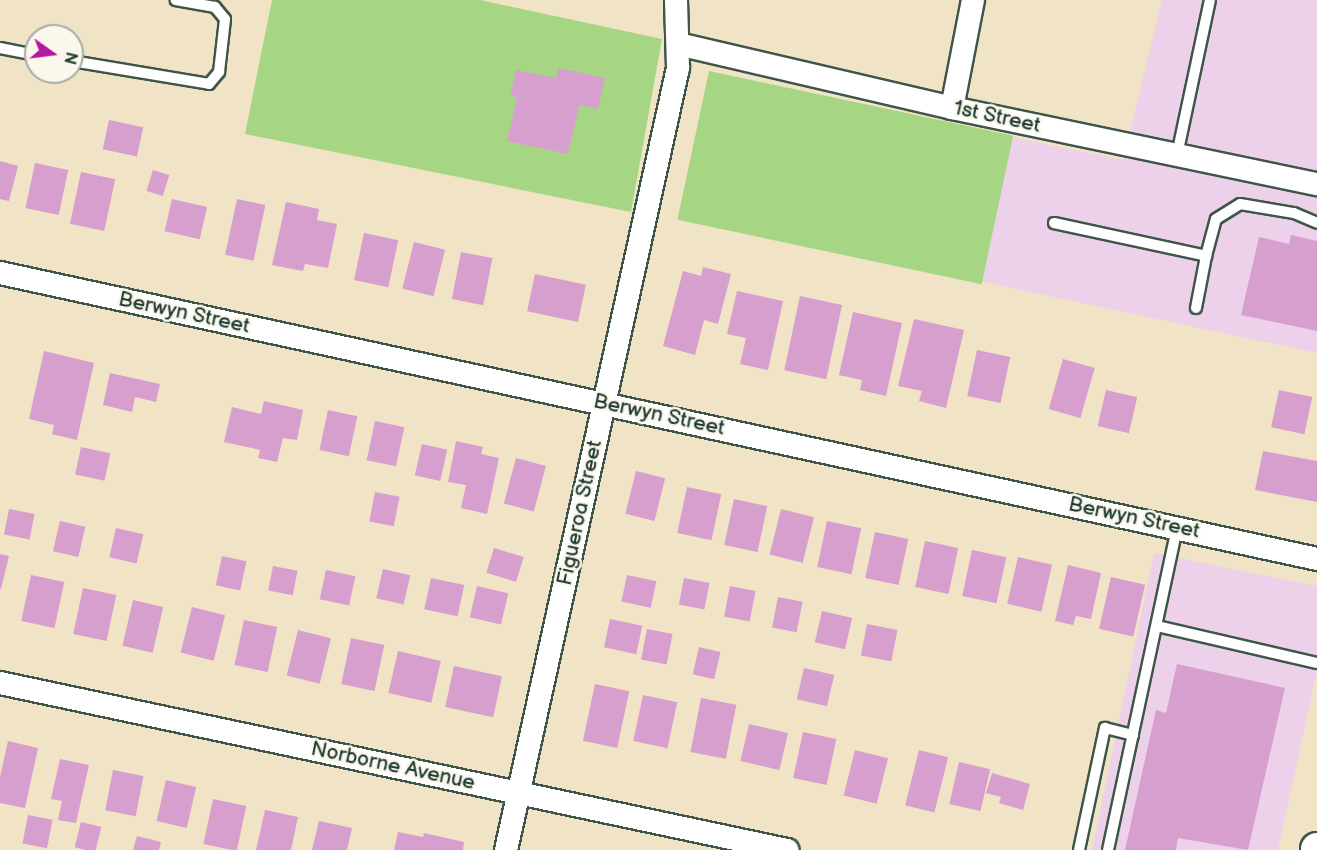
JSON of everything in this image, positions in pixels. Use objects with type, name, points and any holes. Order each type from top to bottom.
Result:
[{"type":"street","name":"Figueroa Street","points":[[506,850],[678,68],[676,0]]},
{"type":"street","points":[[952,108],[973,0]]},
{"type":"street","name":"1st Street","points":[[678,44],[952,108],[1317,184]]},
{"type":"street","name":"Berwyn Street","points":[[0,273],[1317,559]]},
{"type":"street","name":"Norborne Avenue","points":[[0,683],[787,850]]},
{"type":"lane","points":[[84,63],[209,84],[219,72],[225,19],[215,7],[176,0]]},
{"type":"lane","points":[[1177,155],[1210,0]]},
{"type":"lane","points":[[0,48],[24,53]]},
{"type":"lane","points":[[1196,308],[1216,219],[1240,204],[1294,213],[1317,223]]},
{"type":"lane","points":[[1054,224],[1206,256]]},
{"type":"lane","points":[[1107,850],[1177,527]]},
{"type":"lane","points":[[1157,626],[1317,663]]},
{"type":"lane","points":[[1079,850],[1105,728],[1133,735]]},
{"type":"shaded area","points":[[1162,0],[1317,0],[1317,353],[979,281],[1013,137],[1123,160]]},
{"type":"shaded area","points":[[1154,553],[1317,586],[1317,670],[1278,850],[1092,850]]},
{"type":"green space","points":[[272,0],[480,0],[662,39],[631,212],[245,134]]},
{"type":"green space","points":[[709,71],[1013,136],[982,284],[677,220]]},
{"type":"building","points":[[559,68],[605,78],[598,109],[579,105],[568,154],[507,141],[517,97],[510,96],[516,70],[556,78]]},
{"type":"building","points":[[109,120],[143,127],[137,157],[103,149]]},
{"type":"building","points":[[0,161],[18,166],[9,201],[0,199]]},
{"type":"building","points":[[35,163],[68,170],[59,215],[25,208]]},
{"type":"building","points":[[153,170],[169,175],[163,196],[147,191]]},
{"type":"building","points":[[81,172],[115,179],[104,231],[70,224]]},
{"type":"building","points":[[172,199],[207,207],[200,239],[165,231]]},
{"type":"building","points":[[237,199],[265,205],[254,261],[225,255]]},
{"type":"building","points":[[286,202],[319,209],[317,220],[337,224],[328,268],[305,264],[303,271],[272,265]]},
{"type":"building","points":[[364,233],[398,240],[388,287],[354,280]]},
{"type":"building","points":[[1291,235],[1317,241],[1317,331],[1241,315],[1259,237],[1289,244]]},
{"type":"building","points":[[414,242],[445,250],[433,296],[402,289]]},
{"type":"building","points":[[461,252],[492,258],[483,305],[452,299]]},
{"type":"building","points":[[703,267],[731,274],[718,324],[704,320],[695,355],[663,346],[683,271],[701,276]]},
{"type":"building","points":[[535,274],[586,285],[578,322],[527,311]]},
{"type":"building","points":[[737,291],[783,301],[768,370],[740,364],[746,338],[727,334]]},
{"type":"building","points":[[800,296],[842,305],[826,379],[784,370]]},
{"type":"building","points":[[853,312],[902,323],[886,396],[860,390],[862,380],[839,375]]},
{"type":"building","points":[[914,319],[964,330],[946,408],[919,401],[922,391],[898,386]]},
{"type":"building","points":[[977,350],[1010,357],[1000,403],[967,396]]},
{"type":"building","points":[[44,351],[94,363],[77,440],[52,434],[54,425],[29,419]]},
{"type":"building","points":[[1063,359],[1095,368],[1080,418],[1049,409]]},
{"type":"building","points":[[110,373],[160,384],[156,402],[135,397],[132,412],[103,405]]},
{"type":"building","points":[[1106,390],[1137,397],[1129,433],[1098,426]]},
{"type":"building","points":[[1279,390],[1312,397],[1304,434],[1271,427]]},
{"type":"building","points":[[264,401],[303,410],[297,440],[283,438],[277,462],[258,458],[260,450],[224,442],[232,407],[261,414]]},
{"type":"building","points":[[328,410],[357,416],[349,456],[319,450]]},
{"type":"building","points":[[375,421],[404,427],[396,466],[367,460]]},
{"type":"building","points":[[456,441],[483,447],[481,454],[499,458],[487,514],[461,508],[466,485],[448,482]]},
{"type":"building","points":[[422,444],[447,450],[440,481],[415,475]]},
{"type":"building","points":[[81,447],[110,453],[105,481],[75,474]]},
{"type":"building","points":[[1263,451],[1317,461],[1317,502],[1255,490]]},
{"type":"building","points":[[516,458],[546,466],[534,511],[504,503]]},
{"type":"building","points":[[636,471],[665,478],[654,521],[625,514]]},
{"type":"building","points":[[687,487],[721,494],[711,540],[677,533]]},
{"type":"building","points":[[375,492],[400,497],[394,526],[369,521]]},
{"type":"building","points":[[734,499],[767,506],[757,552],[724,545]]},
{"type":"building","points":[[9,509],[35,514],[30,539],[4,535]]},
{"type":"building","points":[[781,509],[814,517],[803,563],[770,555]]},
{"type":"building","points":[[60,521],[85,527],[78,557],[53,551]]},
{"type":"building","points":[[827,521],[861,528],[851,574],[817,567]]},
{"type":"building","points":[[116,528],[143,534],[137,564],[109,557]]},
{"type":"building","points":[[875,532],[908,539],[898,585],[865,578]]},
{"type":"building","points":[[925,541],[958,548],[948,594],[915,587]]},
{"type":"building","points":[[494,548],[524,557],[516,582],[486,573]]},
{"type":"building","points":[[972,550],[1006,557],[996,603],[962,596]]},
{"type":"building","points":[[0,554],[9,556],[1,589],[0,589]]},
{"type":"building","points":[[222,556],[246,561],[240,591],[216,585]]},
{"type":"building","points":[[1018,557],[1052,565],[1041,612],[1007,604]]},
{"type":"building","points":[[1068,565],[1101,573],[1091,619],[1076,616],[1073,625],[1055,621]]},
{"type":"building","points":[[273,566],[298,571],[293,595],[268,591]]},
{"type":"building","points":[[383,569],[410,575],[404,605],[376,598]]},
{"type":"building","points":[[326,570],[355,576],[349,606],[320,599]]},
{"type":"building","points":[[31,575],[64,582],[54,628],[21,621]]},
{"type":"building","points":[[627,575],[656,581],[651,608],[621,601]]},
{"type":"building","points":[[1111,577],[1145,585],[1133,637],[1099,629]]},
{"type":"building","points":[[431,578],[464,585],[458,616],[424,609]]},
{"type":"building","points":[[684,578],[710,583],[704,609],[679,605]]},
{"type":"building","points":[[477,586],[508,593],[501,624],[470,617]]},
{"type":"building","points":[[730,586],[756,591],[750,621],[724,616]]},
{"type":"building","points":[[83,588],[116,595],[106,641],[73,634]]},
{"type":"building","points":[[778,597],[803,602],[797,632],[772,627]]},
{"type":"building","points":[[133,600],[163,607],[153,653],[122,646]]},
{"type":"building","points":[[192,607],[225,615],[214,661],[181,653]]},
{"type":"building","points":[[822,611],[852,618],[845,649],[815,642]]},
{"type":"building","points":[[610,619],[642,626],[636,654],[604,647]]},
{"type":"building","points":[[244,620],[277,627],[268,672],[234,665]]},
{"type":"building","points":[[867,624],[897,630],[891,661],[861,655]]},
{"type":"building","points":[[647,629],[673,634],[667,664],[641,659]]},
{"type":"building","points":[[298,630],[331,638],[320,684],[287,676]]},
{"type":"building","points":[[351,638],[384,645],[374,691],[341,684]]},
{"type":"building","points":[[699,647],[720,652],[714,679],[693,674]]},
{"type":"building","points":[[398,651],[441,661],[431,703],[388,693]]},
{"type":"building","points":[[1177,664],[1285,688],[1248,850],[1178,838],[1176,850],[1125,850],[1156,710],[1166,713]]},
{"type":"building","points":[[454,666],[502,676],[493,717],[445,707]]},
{"type":"building","points":[[804,668],[834,675],[827,706],[797,699]]},
{"type":"building","points":[[595,684],[629,691],[617,748],[583,741]]},
{"type":"building","points":[[643,695],[677,702],[667,748],[633,741]]},
{"type":"building","points":[[701,698],[736,705],[726,759],[691,752]]},
{"type":"building","points":[[749,724],[788,733],[779,770],[740,761]]},
{"type":"building","points":[[803,732],[836,739],[826,785],[793,778]]},
{"type":"building","points":[[8,741],[38,748],[25,808],[0,803],[0,777]]},
{"type":"building","points":[[855,750],[888,758],[877,804],[844,796]]},
{"type":"building","points":[[919,750],[948,757],[934,813],[905,805]]},
{"type":"building","points":[[60,759],[89,765],[76,823],[58,820],[62,801],[51,799]]},
{"type":"building","points":[[959,762],[990,769],[981,811],[949,804]]},
{"type":"building","points":[[113,770],[143,776],[136,816],[105,810]]},
{"type":"building","points":[[992,773],[1030,784],[1023,810],[999,803],[1001,797],[986,793]]},
{"type":"building","points":[[166,780],[196,787],[187,828],[157,821]]},
{"type":"building","points":[[213,799],[246,806],[237,850],[203,844]]},
{"type":"building","points":[[265,810],[298,817],[291,850],[256,850]]},
{"type":"building","points":[[28,815],[53,820],[47,848],[22,843]]},
{"type":"building","points":[[319,821],[352,828],[347,850],[312,850]]},
{"type":"building","points":[[81,822],[101,827],[96,850],[75,847]]},
{"type":"building","points":[[398,832],[423,837],[424,833],[464,842],[463,850],[394,850]]},
{"type":"building","points":[[137,836],[161,842],[159,850],[133,850]]}]
